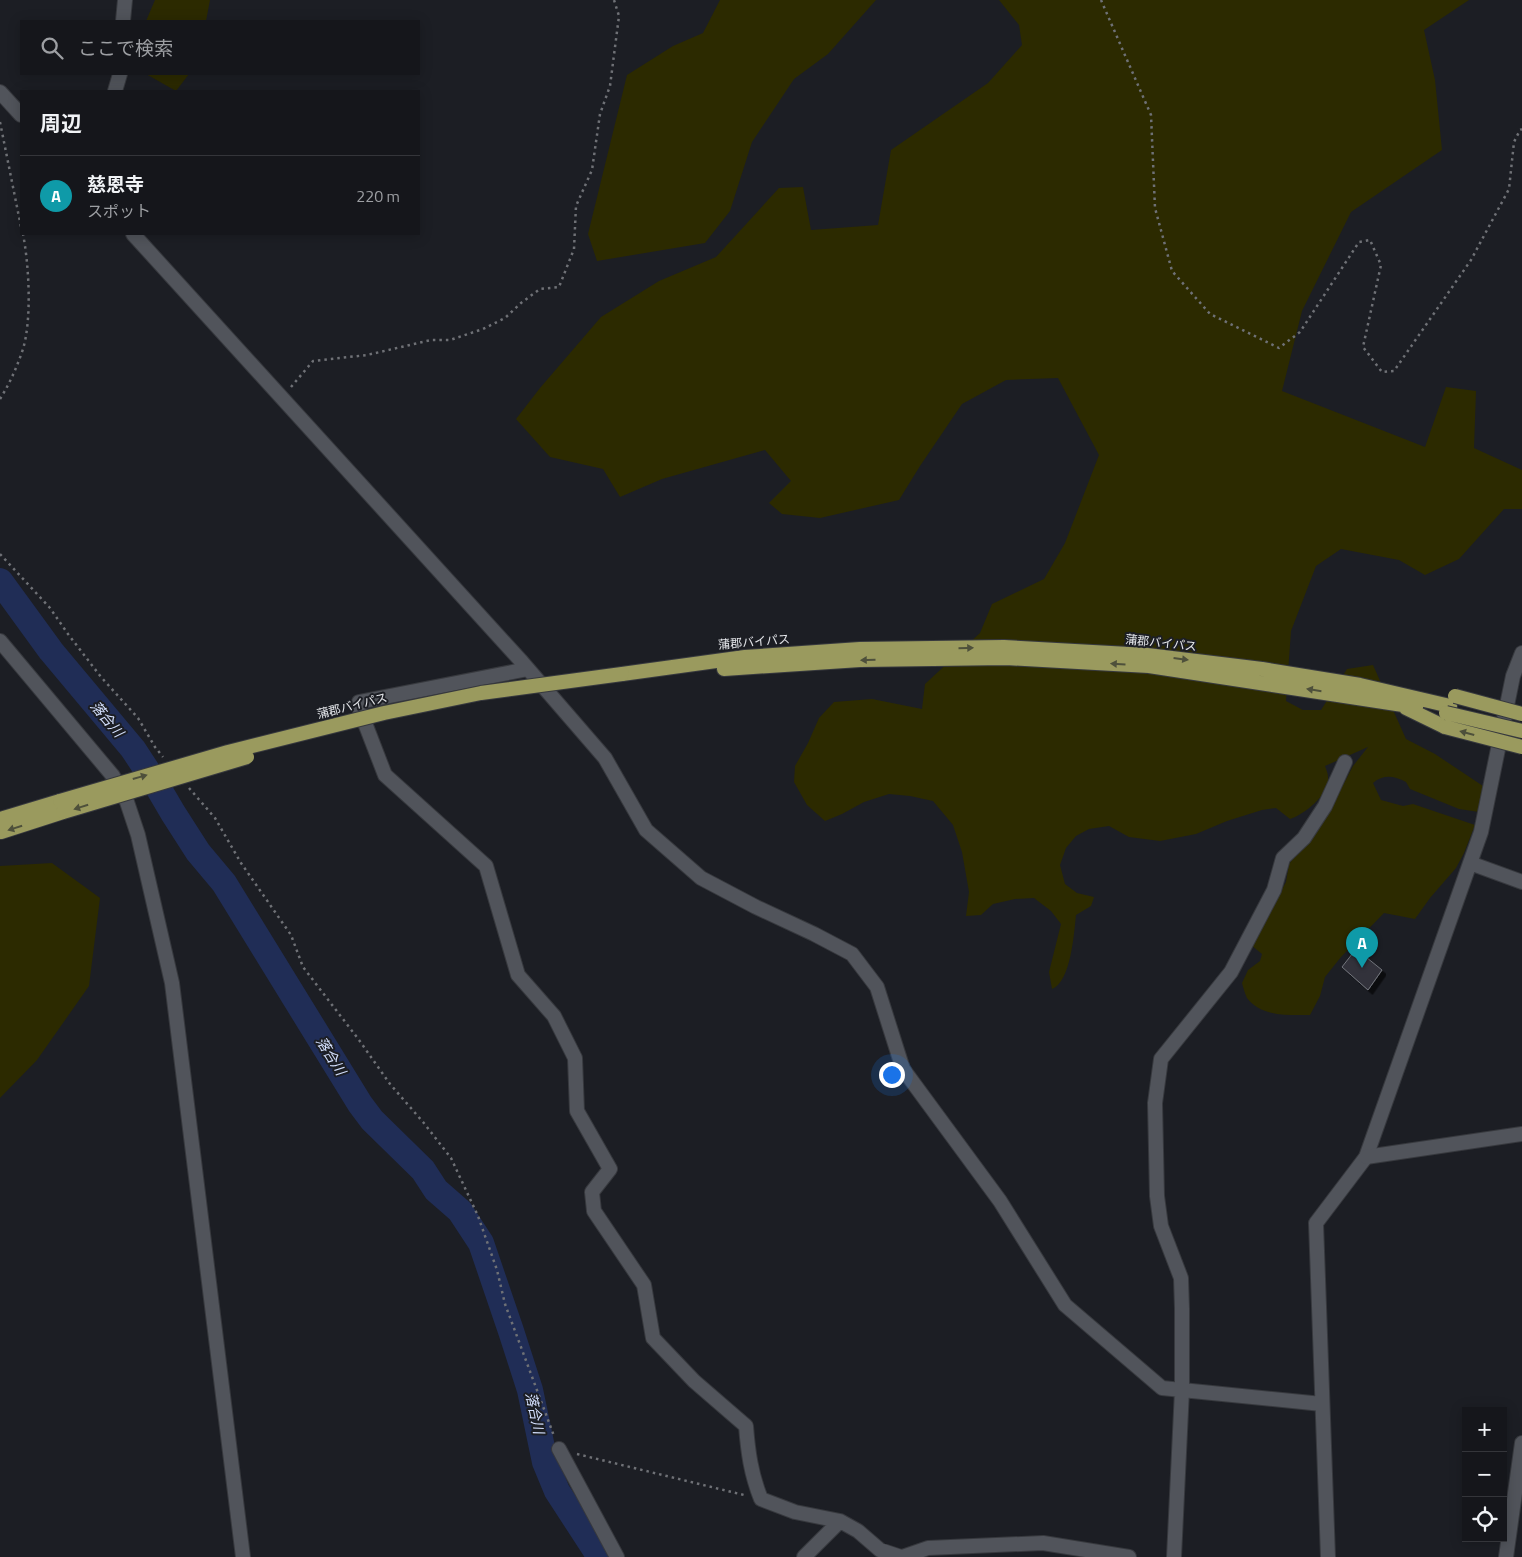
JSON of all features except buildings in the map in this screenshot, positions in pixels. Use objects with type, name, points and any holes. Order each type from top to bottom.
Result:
[{"type":"highway","name":"蒲郡バイパス","points":[[622,678],[745,657],[860,649],[1004,647],[1147,655],[1262,669],[1360,685],[1450,705],[1522,724]]},
{"type":"highway","name":"蒲郡バイパス","points":[[0,826],[228,752],[384,713],[481,693],[622,678],[860,660],[1006,658],[1150,666],[1397,704],[1450,705],[1522,731]]},
{"type":"highway","points":[[1397,704],[1445,727],[1522,748]]},
{"type":"highway","points":[[1450,705],[1522,714]]},
{"type":"street","points":[[123,20],[125,0]]},
{"type":"street","points":[[115,90],[120,75]]},
{"type":"street","points":[[0,92],[20,114]]},
{"type":"street","points":[[134,235],[528,669],[605,758],[646,830],[701,878],[852,954],[877,987],[903,1069],[1000,1201],[1065,1305],[1162,1388],[1322,1404]]},
{"type":"street","points":[[0,641],[113,776],[127,802],[138,835],[172,983],[243,1557]]},
{"type":"street","points":[[1328,1557],[1316,1223],[1366,1157],[1481,832],[1512,676],[1522,653]]},
{"type":"street","points":[[528,669],[359,702],[358,705],[385,774],[486,866],[518,975],[554,1016],[575,1058],[577,1111],[610,1169],[592,1192],[594,1212],[644,1285],[652,1338],[694,1381],[746,1426],[753,1480],[761,1499],[796,1512],[840,1521],[858,1531],[880,1550],[902,1557],[928,1548],[1042,1543],[1129,1557]]},
{"type":"street","points":[[1174,1557],[1182,1390],[1181,1278],[1161,1226],[1157,1196],[1156,1103],[1161,1059],[1231,972],[1274,890],[1283,858],[1304,838],[1325,806],[1345,762]]},
{"type":"street","points":[[1470,863],[1522,882]]},
{"type":"street","points":[[1366,1157],[1522,1134]]},
{"type":"street","points":[[1506,1557],[1522,1443]]},
{"type":"street","points":[[559,1449],[617,1557]]},
{"type":"street","points":[[804,1557],[840,1521]]},
{"type":"path","points":[[282,398],[313,361],[367,355],[431,340],[450,340],[483,329],[505,318],[540,289],[560,287],[574,249],[576,206],[592,170],[600,114],[610,86],[619,16],[614,0]]},
{"type":"path","points":[[1101,0],[1151,116],[1155,208],[1172,271],[1210,314],[1279,348],[1300,332],[1358,242],[1370,240],[1381,265],[1363,347],[1382,372],[1394,371],[1471,260],[1510,189],[1514,142],[1522,129]]},
{"type":"path","points":[[0,122],[20,222]]},
{"type":"path","points":[[0,398],[10,382],[23,348],[28,310],[26,250],[23,235]]},
{"type":"path","points":[[0,554],[50,608],[101,678],[138,718],[155,747],[167,761]]},
{"type":"path","points":[[185,783],[215,818],[241,863],[291,935],[303,967],[390,1084],[451,1158],[478,1216],[497,1270],[505,1304],[559,1449],[761,1499]]},
{"type":"shaded area","points":[[155,0],[210,0],[206,20],[146,20]]},
{"type":"shaded area","points":[[720,0],[876,0],[828,54],[794,79],[752,142],[730,211],[705,243],[597,261],[588,234],[627,75],[673,46],[703,33]]},
{"type":"shaded area","points":[[999,0],[1469,0],[1424,30],[1435,80],[1442,150],[1351,212],[1302,311],[1282,391],[1425,447],[1446,387],[1476,391],[1474,448],[1522,470],[1522,509],[1504,509],[1459,559],[1425,575],[1399,560],[1341,549],[1316,566],[1291,631],[1286,701],[1303,710],[1321,710],[1347,669],[1373,665],[1406,739],[1435,754],[1483,786],[1479,812],[1459,809],[1410,789],[1406,782],[1397,778],[1385,777],[1373,783],[1381,800],[1403,806],[1413,804],[1475,825],[1456,868],[1415,919],[1384,913],[1341,957],[1325,977],[1320,996],[1310,1015],[1276,1014],[1260,1009],[1247,998],[1242,983],[1248,970],[1260,961],[1262,954],[1251,945],[1286,882],[1289,864],[1329,812],[1353,766],[1368,747],[1325,766],[1328,783],[1325,790],[1303,813],[1290,819],[1276,808],[1262,810],[1227,821],[1196,834],[1160,841],[1129,837],[1109,826],[1089,829],[1076,836],[1066,848],[1060,865],[1065,884],[1077,893],[1094,897],[1091,906],[1076,915],[1073,944],[1067,967],[1058,985],[1052,989],[1049,972],[1061,924],[1051,911],[1034,898],[1015,899],[993,904],[981,915],[966,916],[969,892],[962,852],[953,825],[933,801],[889,794],[864,802],[825,821],[807,805],[794,782],[795,766],[819,718],[834,702],[872,699],[922,709],[925,684],[980,633],[992,604],[1044,579],[1065,543],[1099,455],[1058,378],[1006,380],[962,404],[899,500],[820,518],[782,514],[769,503],[791,481],[765,450],[662,479],[620,497],[603,469],[550,457],[516,419],[601,317],[659,281],[716,257],[779,188],[803,187],[811,230],[878,225],[891,150],[988,83],[1022,45],[1019,25]]},
{"type":"shaded area","points":[[148,75],[188,75],[177,90]]},
{"type":"shaded area","points":[[52,863],[100,898],[89,986],[37,1060],[0,1098],[0,866]]},
{"type":"waterway","name":"落合川","points":[[0,581],[51,651],[133,749],[198,852],[224,883],[360,1104],[372,1120],[423,1170],[436,1190],[460,1211],[481,1243],[530,1390],[545,1462],[557,1491],[600,1557]]},
{"type":"place","name":"慈恩寺","points":[[1362,968]]}]
